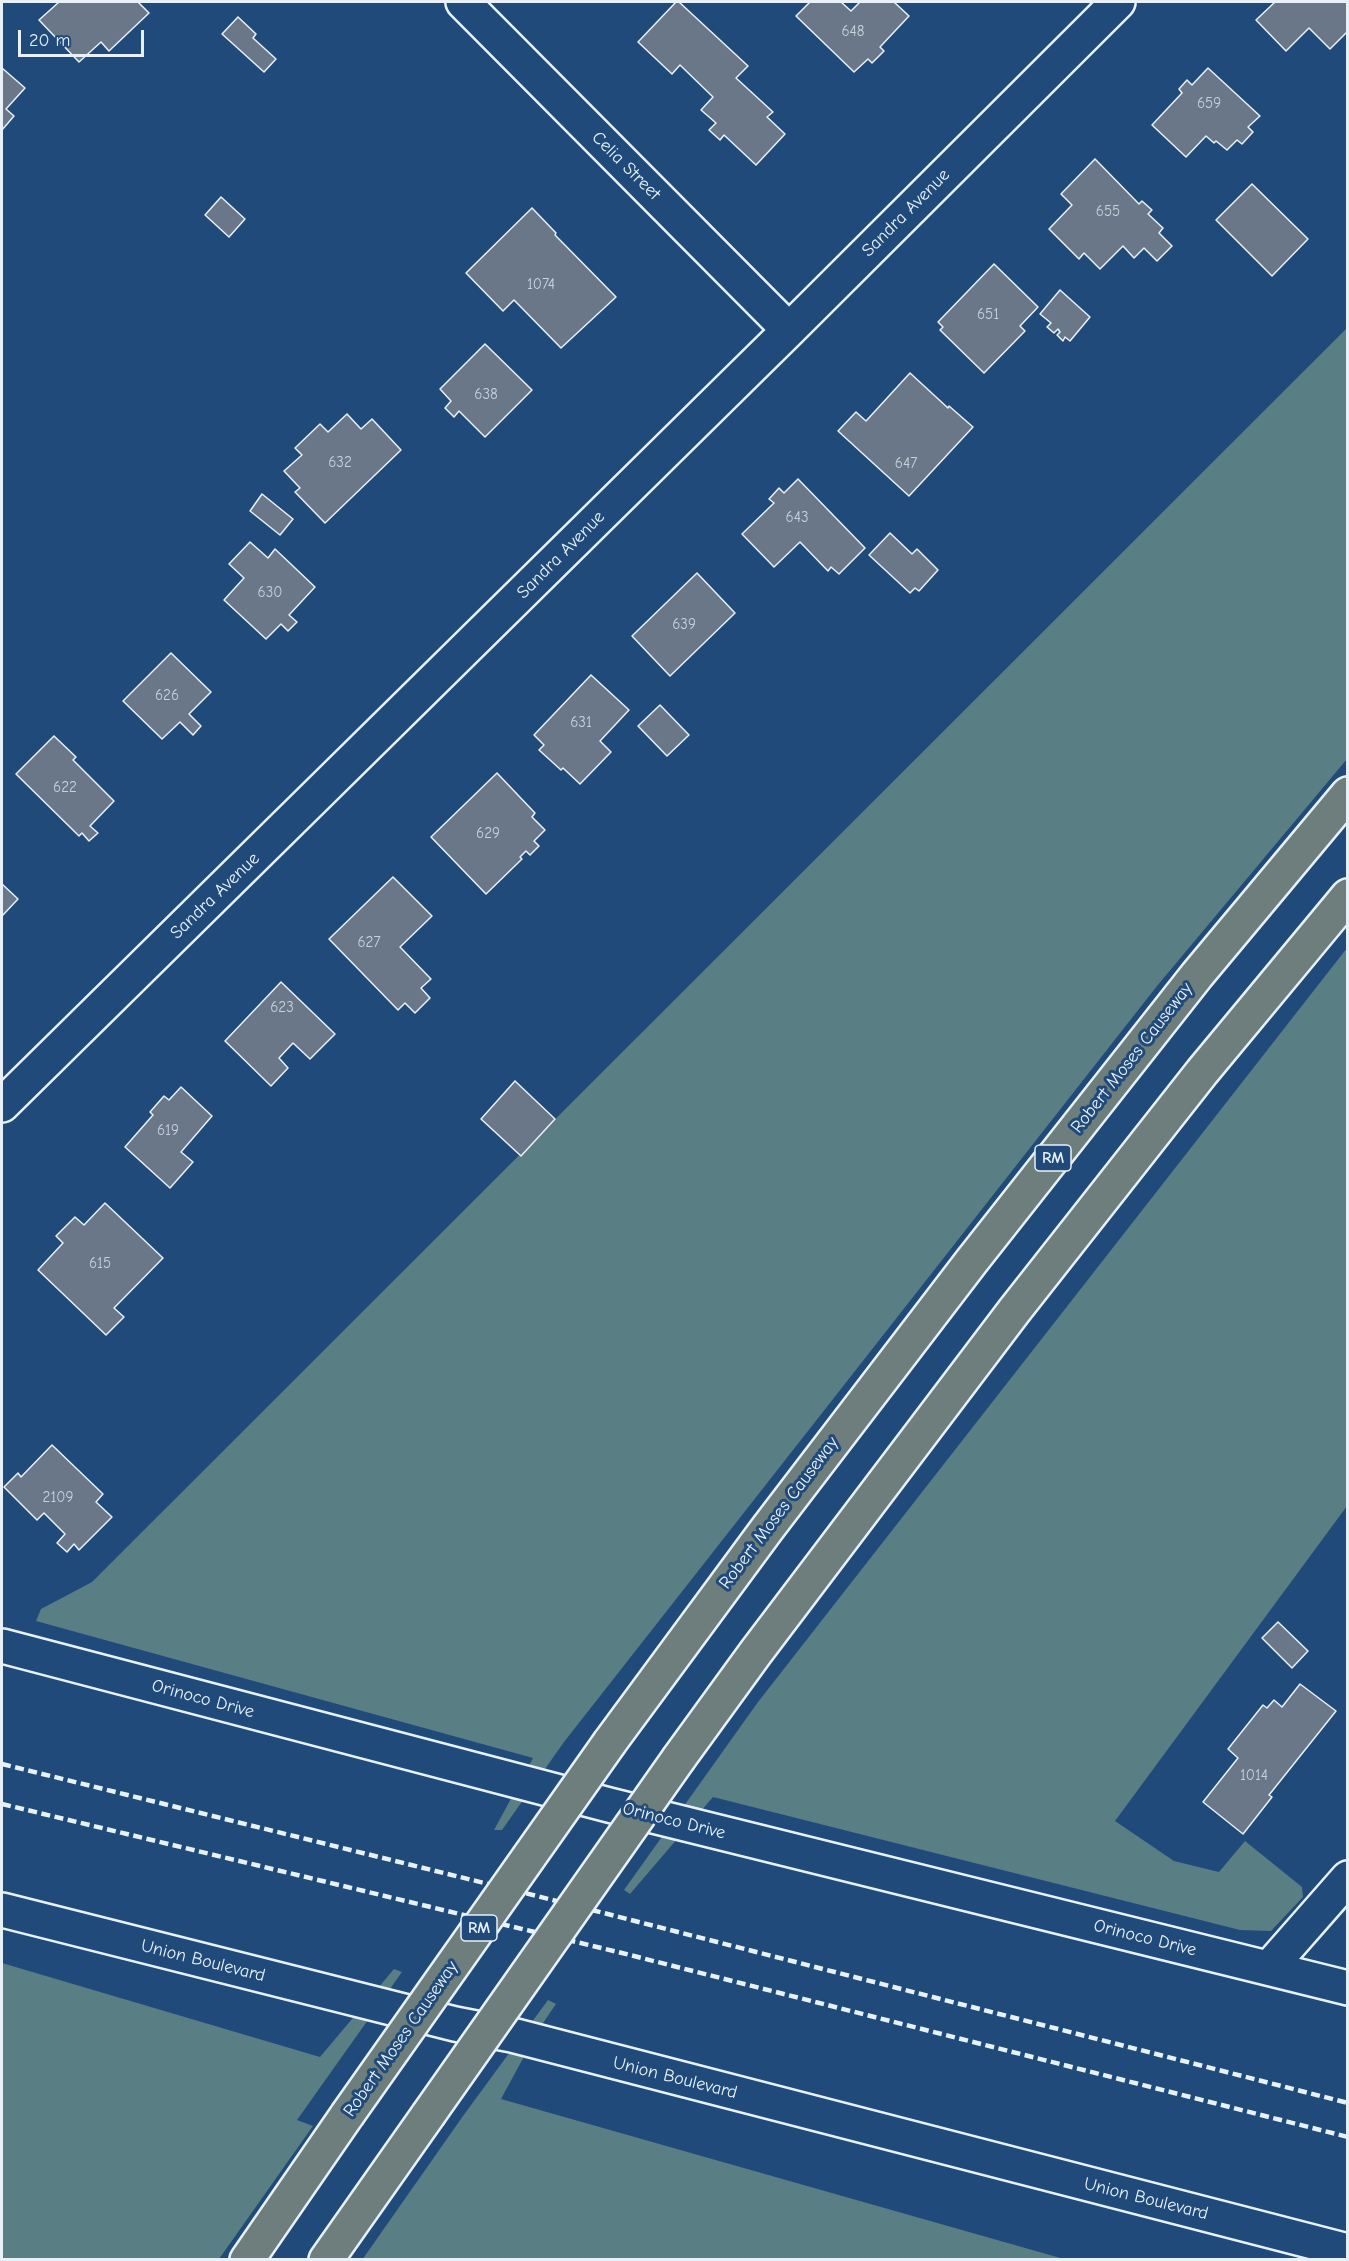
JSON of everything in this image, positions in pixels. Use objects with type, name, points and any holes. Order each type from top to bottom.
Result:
[{"type":"highway","name":"Robert Moses Causeway","points":[[247,2259],[610,1742],[774,1519],[957,1280],[1197,975],[1347,794]]},
{"type":"highway","points":[[326,2259],[679,1758],[763,1643],[1014,1311],[1202,1072],[1347,896]]},
{"type":"street","name":"Celia Street","points":[[463,2],[789,330]]},
{"type":"street","name":"Sandra Avenue","points":[[2,1105],[789,330],[1118,2]]},
{"type":"street","name":"Orinoco Drive","points":[[2,1646],[609,1805],[1347,1988]]},
{"type":"street","points":[[1269,1968],[1347,1878]]},
{"type":"street","name":"Union Boulevard","points":[[2,1910],[431,2018],[512,2036],[1347,2251]]},
{"type":"green space","points":[[1347,328],[1347,759],[1157,986],[564,1742],[502,1830],[494,1830],[533,1758],[36,1621],[41,1609],[92,1582]]},
{"type":"green space","points":[[1347,948],[1347,1506],[1115,1821],[1174,1861],[1219,1872],[1245,1841],[1302,1887],[1303,1897],[1271,1931],[1240,1930],[713,1797],[630,1894],[624,1890],[758,1702]]},
{"type":"green space","points":[[2,1963],[320,2057],[394,1969],[402,1972],[297,2120],[313,2126],[219,2259],[2,2260]]},
{"type":"green space","points":[[548,2000],[556,2004],[539,2029],[501,2099],[1064,2259],[362,2260]]},
{"type":"building","points":[[59,2],[138,2],[149,13],[109,51],[101,42],[79,62],[39,20]]},
{"type":"building","points":[[676,2],[679,2],[748,66],[736,78],[773,112],[767,117],[785,134],[756,165],[724,135],[720,140],[709,130],[716,123],[701,110],[713,97],[680,65],[672,74],[638,42]]},
{"type":"building","points":[[810,2],[841,2],[851,11],[860,2],[894,2],[909,16],[880,47],[884,51],[872,63],[868,59],[854,72],[796,16]]},
{"type":"building","points":[[1275,2],[1348,3],[1348,31],[1330,49],[1309,28],[1286,51],[1256,20]]},
{"type":"building","points":[[238,17],[256,34],[253,38],[276,59],[264,72],[222,34]]},
{"type":"building","points":[[2,68],[25,88],[6,109],[14,116],[2,130]]},
{"type":"building","points":[[1208,68],[1260,116],[1248,127],[1253,132],[1242,144],[1237,140],[1227,150],[1206,136],[1186,157],[1152,125],[1182,93],[1179,89],[1187,80],[1192,85]]},
{"type":"building","points":[[1095,159],[1139,204],[1142,201],[1152,210],[1148,214],[1163,228],[1159,233],[1172,246],[1157,261],[1144,248],[1134,258],[1123,246],[1100,269],[1084,253],[1079,259],[1049,229],[1072,205],[1061,194]]},
{"type":"building","points":[[1252,184],[1308,239],[1272,276],[1216,220]]},
{"type":"building","points":[[221,197],[245,219],[229,237],[205,215]]},
{"type":"building","points":[[532,208],[556,233],[555,235],[616,297],[561,348],[514,300],[503,311],[466,273]]},
{"type":"building","points":[[994,264],[1038,307],[1020,326],[1025,331],[984,373],[940,330],[943,327],[938,322]]},
{"type":"building","points":[[1060,290],[1090,317],[1070,341],[1065,337],[1063,341],[1057,335],[1060,332],[1058,329],[1054,333],[1047,327],[1051,323],[1040,314]]},
{"type":"building","points":[[485,344],[532,390],[485,437],[459,411],[454,417],[445,408],[451,401],[440,389]]},
{"type":"building","points":[[910,373],[948,408],[949,406],[973,427],[909,496],[838,431],[856,412],[866,421]]},
{"type":"building","points":[[347,414],[361,429],[372,419],[401,450],[325,523],[295,492],[300,488],[284,471],[302,455],[295,448],[320,424],[328,432]]},
{"type":"building","points":[[798,479],[865,548],[839,574],[831,567],[828,571],[800,542],[774,567],[742,534],[774,503],[769,499],[779,488],[784,493]]},
{"type":"building","points":[[262,494],[293,519],[280,535],[250,511]]},
{"type":"building","points":[[890,533],[912,554],[917,549],[938,570],[919,591],[915,588],[910,593],[869,555]]},
{"type":"building","points":[[250,542],[268,558],[275,549],[315,587],[289,615],[297,622],[288,631],[281,624],[266,639],[224,600],[244,578],[229,564]]},
{"type":"building","points":[[697,573],[735,613],[670,676],[632,636]]},
{"type":"building","points":[[171,653],[211,692],[189,714],[201,726],[193,735],[180,722],[162,739],[123,701]]},
{"type":"building","points":[[591,675],[629,710],[600,741],[611,752],[580,784],[539,750],[544,745],[534,735]]},
{"type":"building","points":[[660,705],[689,735],[667,756],[638,726]]},
{"type":"building","points":[[54,736],[76,757],[73,760],[114,801],[90,826],[98,833],[89,841],[82,833],[79,836],[16,774]]},
{"type":"building","points":[[497,773],[535,813],[532,817],[545,830],[534,841],[539,846],[530,855],[526,851],[520,857],[522,859],[486,894],[431,837]]},
{"type":"building","points":[[393,877],[432,916],[400,947],[431,979],[421,988],[430,998],[415,1013],[405,1003],[398,1010],[329,939]]},
{"type":"building","points":[[2,884],[18,899],[2,916]]},
{"type":"building","points":[[281,982],[335,1034],[310,1059],[293,1043],[279,1058],[288,1068],[271,1086],[225,1041]]},
{"type":"building","points":[[515,1081],[555,1119],[521,1156],[481,1119]]},
{"type":"building","points":[[181,1087],[212,1116],[181,1152],[193,1162],[170,1188],[125,1147],[153,1115],[150,1112],[164,1096],[169,1100]]},
{"type":"building","points":[[105,1203],[163,1258],[114,1308],[124,1317],[106,1335],[38,1270],[63,1243],[56,1236],[75,1217],[84,1225]]},
{"type":"building","points":[[52,1445],[103,1494],[96,1502],[112,1517],[79,1550],[74,1544],[67,1552],[57,1543],[65,1534],[44,1513],[37,1520],[4,1487],[18,1473],[21,1477]]},
{"type":"building","points":[[1278,1622],[1308,1651],[1292,1668],[1262,1638]]},
{"type":"building","points":[[1300,1684],[1336,1711],[1269,1795],[1272,1797],[1243,1834],[1203,1802],[1238,1758],[1228,1749],[1263,1705],[1267,1708],[1274,1700],[1282,1707]]},
{"type":"railway","points":[[2,1764],[537,1896],[1348,2103]]},
{"type":"railway","points":[[2,1804],[622,1953],[1348,2137]]}]
